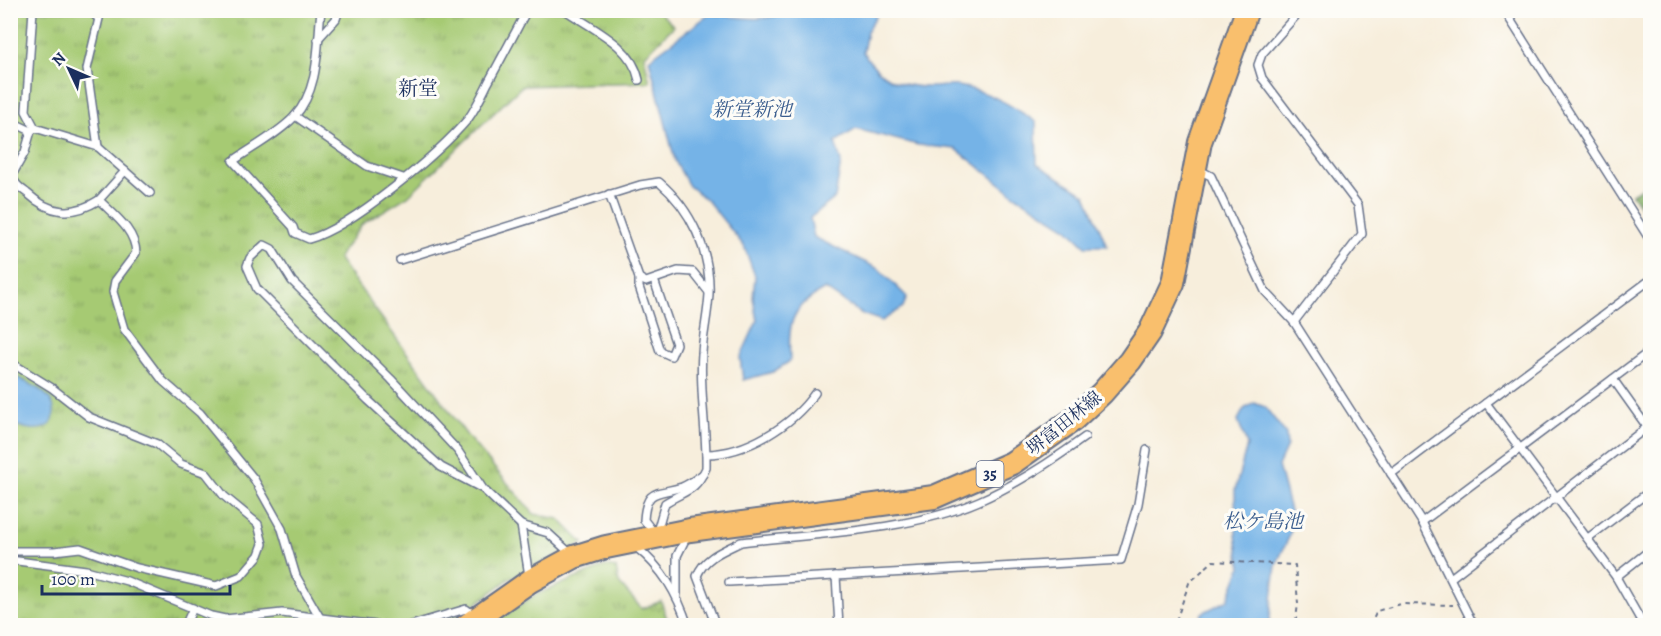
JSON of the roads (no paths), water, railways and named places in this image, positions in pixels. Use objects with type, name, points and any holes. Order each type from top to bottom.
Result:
[{"type":"main road","name":"堺富田林線","points":[[471,622],[530,580],[574,557],[656,535],[934,496],[982,477],[1038,446],[1073,420],[1102,393],[1150,332],[1173,283],[1197,168],[1200,142],[1247,10]]},
{"type":"lane","points":[[12,176],[25,152],[33,130],[26,111],[33,10]]},
{"type":"lane","points":[[89,10],[99,14],[87,69],[98,147]]},
{"type":"lane","points":[[321,10],[311,88],[295,116],[233,161],[301,237],[309,239],[321,236],[350,219],[403,178],[416,171],[468,118],[527,10]]},
{"type":"lane","points":[[318,39],[336,20],[339,10]]},
{"type":"lane","points":[[565,10],[621,48],[633,61],[639,80]]},
{"type":"lane","points":[[1294,322],[1362,234],[1358,205],[1262,78],[1258,66],[1262,54],[1301,10]]},
{"type":"lane","points":[[1504,10],[1650,240]]},
{"type":"lane","points":[[295,116],[367,166],[403,178]]},
{"type":"lane","points":[[10,121],[33,130],[98,147],[150,193]]},
{"type":"lane","points":[[10,156],[12,176],[17,185],[39,204],[52,211],[64,213],[86,207],[99,200],[125,171]]},
{"type":"lane","points":[[1197,168],[1211,176],[1265,291],[1294,322],[1422,522],[1452,577],[1474,626]]},
{"type":"lane","points":[[399,260],[609,194],[658,182],[667,189],[685,211],[703,246],[708,270],[710,293],[701,355],[706,454],[703,474],[696,486],[665,503],[656,535]]},
{"type":"lane","points":[[609,194],[639,278],[639,287],[660,351],[671,356],[676,344],[654,279]]},
{"type":"lane","points":[[99,200],[128,228],[135,242],[136,254],[115,281],[113,292],[124,329],[164,381],[200,413],[254,478],[282,529],[296,576],[319,616]]},
{"type":"lane","points":[[483,489],[441,467],[368,400],[257,289],[247,266],[255,252],[264,245],[272,249],[292,281],[391,379],[458,451],[483,489],[521,525],[548,533],[574,557]]},
{"type":"lane","points":[[639,278],[646,282],[678,271],[693,272],[710,293]]},
{"type":"lane","points":[[1391,474],[1650,280]]},
{"type":"lane","points":[[1422,522],[1650,351]]},
{"type":"lane","points":[[10,362],[52,388],[89,417],[158,444],[181,464],[206,473],[224,496],[258,524],[262,544],[259,555],[241,576],[216,586],[137,568],[80,548],[54,551],[10,550]]},
{"type":"lane","points":[[1452,577],[1649,428],[1613,379]]},
{"type":"lane","points":[[706,454],[720,454],[772,434],[809,402],[815,393]]},
{"type":"lane","points":[[1486,403],[1558,496],[1616,577],[1644,626]]},
{"type":"lane","points":[[716,626],[697,576],[707,561],[723,550],[741,542],[931,517],[978,501],[1006,487],[1085,437]]},
{"type":"lane","points":[[729,582],[1121,560],[1138,504],[1147,450]]},
{"type":"lane","points":[[656,535],[644,520],[645,504],[651,496],[667,489],[680,488],[703,474]]},
{"type":"lane","points":[[1588,538],[1650,490]]},
{"type":"lane","points":[[521,525],[530,580]]},
{"type":"lane","points":[[677,594],[677,556],[690,530]]},
{"type":"lane","points":[[631,542],[656,563],[677,594],[688,626]]},
{"type":"lane","points":[[1616,577],[1650,550]]},
{"type":"lane","points":[[10,560],[86,570],[127,581],[225,619],[282,613],[384,626]]},
{"type":"lane","points":[[836,576],[839,626]]},
{"type":"lane","points":[[185,626],[193,608]]},
{"type":"lane","points":[[408,626],[466,609],[471,622]]},
{"type":"water","name":"新堂新池","points":[[791,10],[879,11],[867,31],[863,52],[884,75],[911,86],[954,86],[978,91],[1008,104],[1036,122],[1037,164],[1086,195],[1107,246],[1086,246],[1067,228],[1016,196],[956,149],[918,145],[856,129],[835,142],[841,162],[835,198],[810,218],[814,237],[879,269],[907,297],[903,307],[882,321],[862,314],[825,289],[804,303],[794,318],[790,336],[790,361],[773,372],[743,380],[740,358],[757,321],[753,298],[755,276],[744,246],[707,200],[689,186],[675,161],[649,59],[710,14],[762,18]]},
{"type":"water","points":[[11,374],[37,388],[48,397],[54,411],[51,424],[31,429],[11,423]]},
{"type":"water","name":"松ケ島池","points":[[1254,403],[1265,407],[1286,434],[1287,446],[1278,466],[1292,518],[1290,535],[1276,565],[1269,625],[1199,625],[1202,613],[1228,600],[1241,567],[1236,535],[1235,490],[1247,445],[1238,420],[1244,409]]},
{"type":"district","name":"新堂","points":[[418,88]]}]
